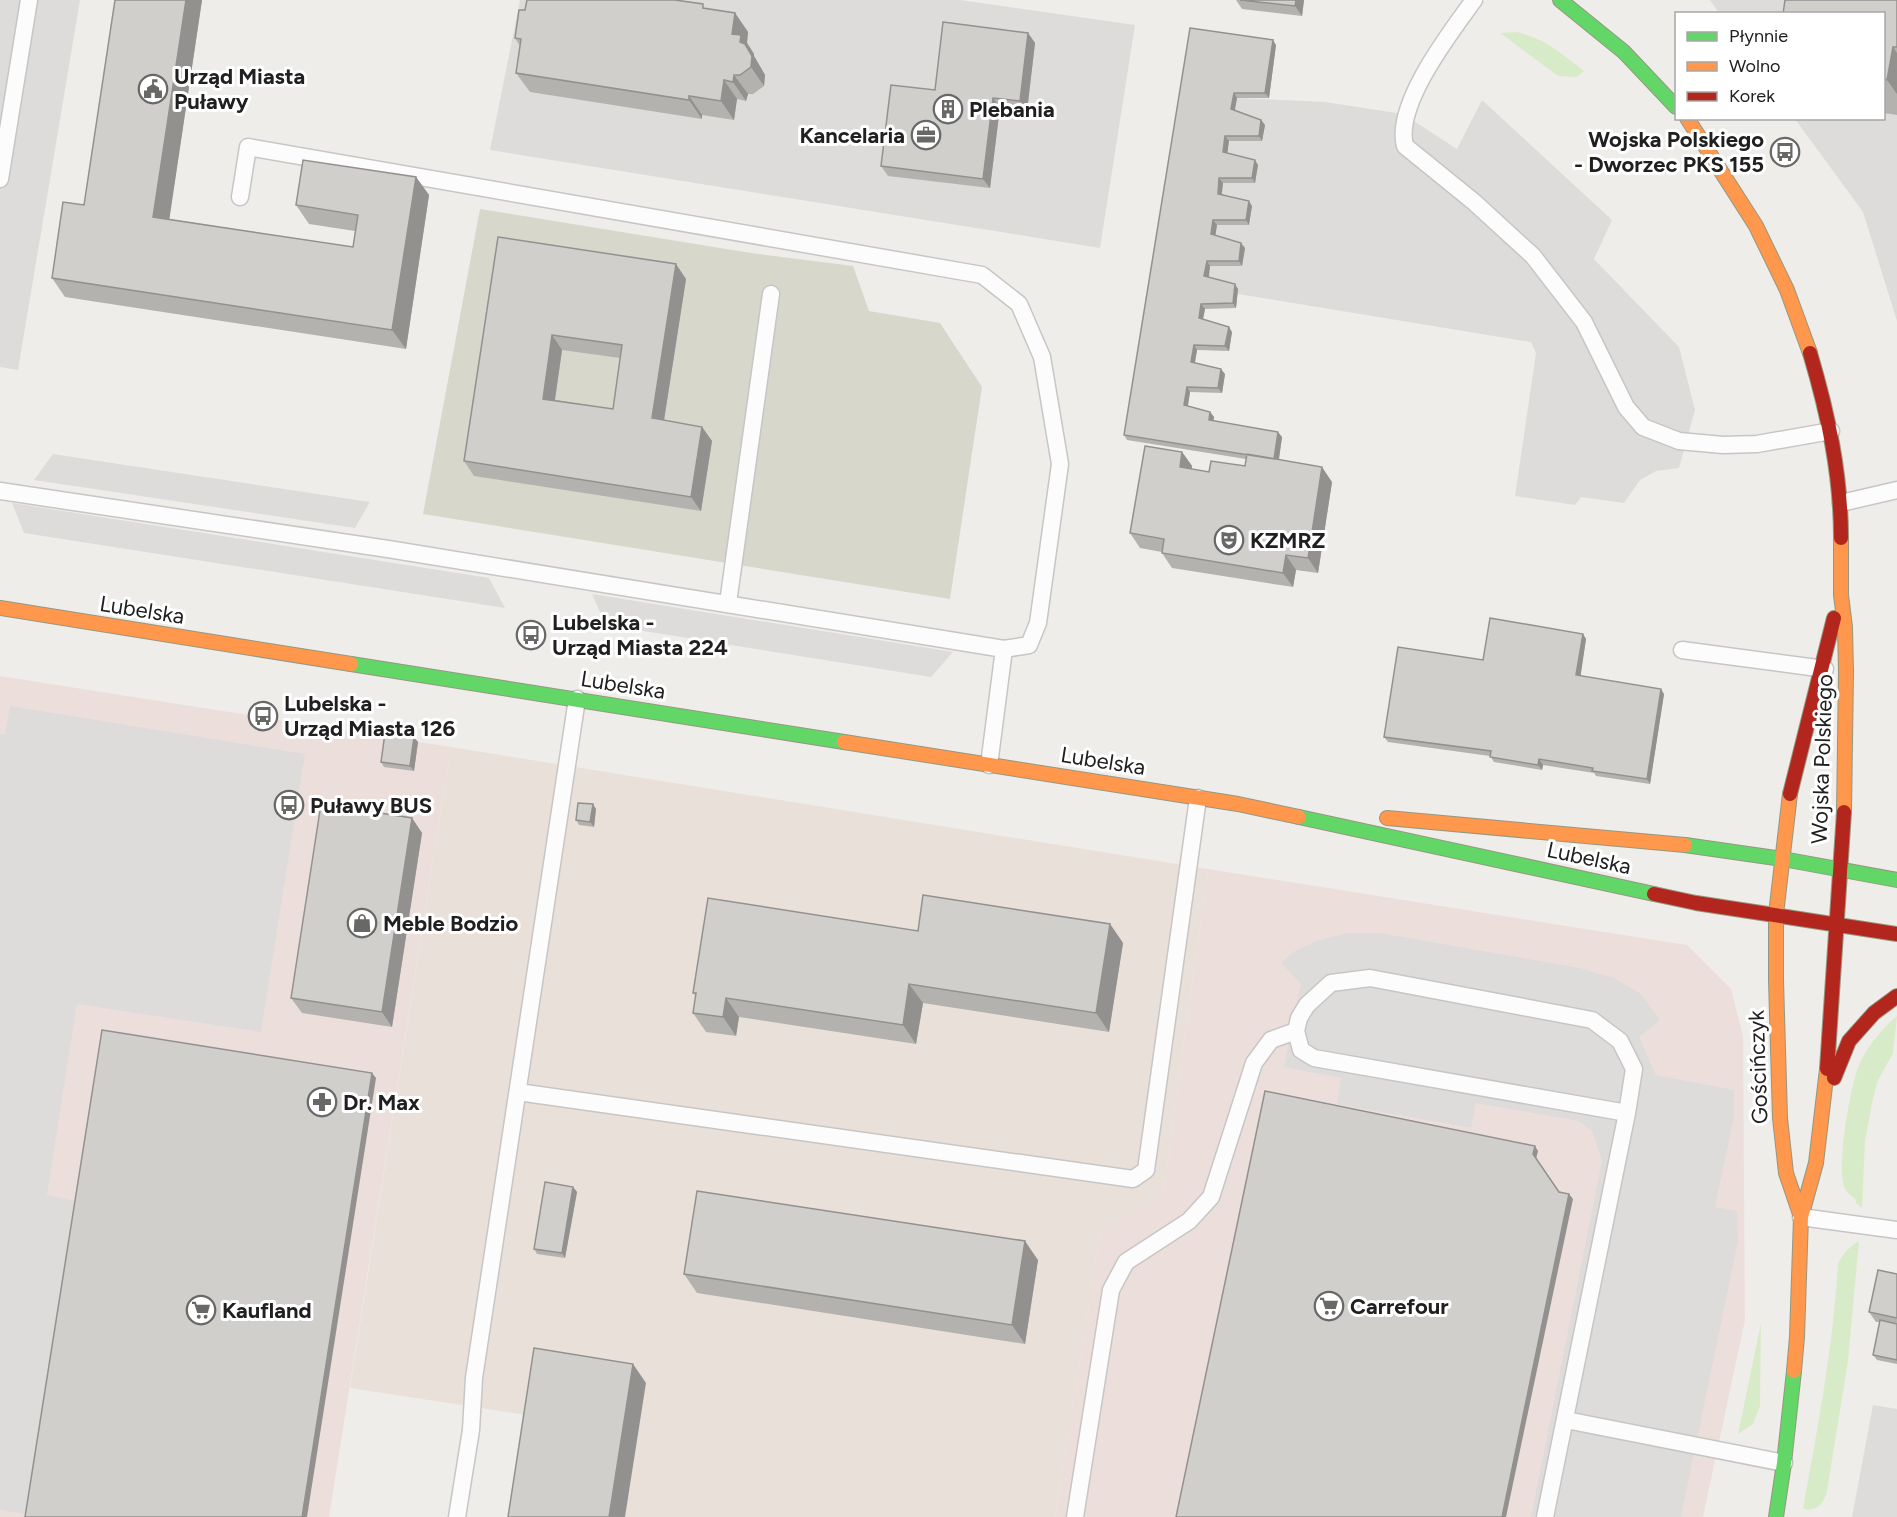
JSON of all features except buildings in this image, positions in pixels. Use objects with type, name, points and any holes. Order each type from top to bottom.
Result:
[{"type":"main road","points":[[1560,0],[1624,52],[1675,105]]},
{"type":"main road","name":"Wojska Polskiego","points":[[1689,120],[1756,226],[1787,290],[1808,347],[1831,431],[1841,503],[1841,595],[1845,627],[1846,672],[1845,796],[1834,982]]},
{"type":"main road","name":"Wojska Polskiego","points":[[1776,914],[1791,789],[1841,595]]},
{"type":"main road","name":"Lubelska","points":[[0,608],[1198,798],[1356,815]]},
{"type":"main road","name":"Lubelska","points":[[1238,804],[1696,903],[1897,934]]},
{"type":"main road","name":"Lubelska","points":[[1379,817],[1707,848],[1897,880]]},
{"type":"main road","name":"Gościńczyk","points":[[1776,914],[1780,1118],[1786,1173],[1801,1216]]},
{"type":"main road","name":"Gościńczyk","points":[[1776,1517],[1797,1337],[1801,1216],[1816,1163],[1825,1099],[1834,982]]},
{"type":"main road","name":"Gościńczyk","points":[[1825,1099],[1849,1041],[1874,1013],[1897,996]]},
{"type":"lane","points":[[0,179],[4,130],[29,0]]},
{"type":"lane","points":[[1474,0],[1440,47],[1417,86],[1402,134],[1405,146],[1474,202],[1533,256],[1584,322],[1626,407],[1643,427],[1679,441],[1723,446],[1756,444],[1831,431]]},
{"type":"lane","points":[[0,490],[388,549],[1005,649],[1029,645],[1038,623],[1060,464],[1042,357],[1019,304],[982,275],[248,147],[240,197]]},
{"type":"lane","points":[[728,603],[771,294]]},
{"type":"lane","points":[[1841,503],[1897,490]]},
{"type":"lane","points":[[989,765],[1005,649]]},
{"type":"lane","points":[[1682,650],[1846,672]]},
{"type":"lane","points":[[457,1517],[471,1430],[474,1378],[577,699]]},
{"type":"lane","points":[[518,1092],[1133,1179],[1146,1170],[1198,798]]},
{"type":"lane","points":[[1545,1517],[1627,1113],[1634,1069],[1620,1041],[1592,1020],[1370,978],[1331,983],[1307,1005],[1299,1018],[1296,1031],[1301,1050],[1314,1058],[1627,1113]]},
{"type":"lane","points":[[1075,1517],[1111,1290],[1126,1262],[1189,1221],[1211,1197],[1254,1063],[1271,1040],[1296,1031]]},
{"type":"lane","points":[[1801,1216],[1897,1230]]},
{"type":"lane","points":[[1566,1420],[1784,1463]]},
{"type":"shaded area","points":[[0,0],[80,0],[18,370],[0,367]]},
{"type":"shaded area","points":[[520,0],[960,0],[1135,25],[1100,248],[490,150]]},
{"type":"shaded area","points":[[1710,0],[1897,0],[1897,321],[1863,212],[1796,120],[1885,120],[1885,12],[1718,12]]},
{"type":"shaded area","points":[[1237,98],[1325,102],[1403,114],[1457,149],[1482,100],[1612,220],[1594,259],[1679,347],[1695,410],[1679,468],[1656,471],[1640,480],[1624,503],[1581,497],[1575,505],[1515,496],[1536,353],[1531,342],[1238,294],[1238,289],[1208,281],[1210,266],[1242,266],[1215,239],[1217,225],[1250,224],[1252,206],[1221,199],[1223,183],[1255,183],[1258,165],[1227,157]]},
{"type":"shaded area","points":[[480,209],[751,253],[853,266],[869,311],[940,323],[982,387],[950,599],[423,514]]},
{"type":"shaded area","points":[[53,454],[370,502],[355,528],[34,480]]},
{"type":"shaded area","points":[[12,503],[489,578],[505,608],[24,533]]},
{"type":"shaded area","points":[[592,594],[953,652],[931,677],[606,625]]},
{"type":"shaded area","points":[[0,676],[451,747],[329,1517],[0,1517]]},
{"type":"shaded area","points":[[10,706],[305,754],[261,1032],[77,1004],[47,1195],[75,1201],[25,1514],[0,1510],[0,734],[5,734]]},
{"type":"shaded area","points":[[451,747],[1208,869],[1163,1193],[1100,1234],[1055,1517],[625,1517],[646,1383],[539,1417],[350,1388]]},
{"type":"shaded area","points":[[1208,869],[1687,945],[1731,989],[1743,1036],[1745,1320],[1703,1517],[1055,1517],[1100,1234],[1163,1193]]},
{"type":"shaded area","points":[[1347,933],[1380,933],[1580,968],[1614,978],[1641,994],[1660,1020],[1639,1037],[1656,1075],[1734,1090],[1734,1117],[1715,1207],[1737,1211],[1738,1241],[1681,1517],[1531,1517],[1602,1161],[1592,1131],[1579,1121],[1476,1103],[1471,1128],[1337,1104],[1341,1078],[1284,1067],[1301,984],[1281,963],[1293,952],[1316,941]]},
{"type":"shaded area","points":[[1873,1405],[1897,1409],[1897,1517],[1852,1517]]},
{"type":"green space","points":[[1517,32],[1545,43],[1584,71],[1577,77],[1558,76],[1500,33]]},
{"type":"green space","points":[[1897,1016],[1893,1053],[1877,1082],[1872,1103],[1865,1142],[1862,1208],[1846,1190],[1843,1182],[1842,1157],[1849,1104],[1860,1063],[1876,1038]]},
{"type":"green space","points":[[1859,1241],[1848,1361],[1827,1491],[1821,1504],[1808,1510],[1803,1508],[1829,1356],[1838,1264],[1846,1251]]},
{"type":"green space","points":[[1761,1323],[1760,1406],[1753,1424],[1738,1434]]},
{"type":"traffic: fast","points":[[1560,0],[1624,52],[1675,106]]},
{"type":"traffic: fast","points":[[351,664],[844,742]]},
{"type":"traffic: fast","points":[[1299,817],[1654,894]]},
{"type":"traffic: fast","points":[[1685,845],[1783,859],[1897,880]]},
{"type":"traffic: fast","points":[[1776,1517],[1794,1371]]},
{"type":"traffic: slow","points":[[1688,120],[1756,226],[1787,290],[1810,353]]},
{"type":"traffic: slow","points":[[1841,538],[1841,595],[1845,627],[1846,672],[1844,812]]},
{"type":"traffic: slow","points":[[0,608],[351,664]]},
{"type":"traffic: slow","points":[[844,742],[1238,804],[1299,817]]},
{"type":"traffic: slow","points":[[1790,794],[1776,914],[1776,980],[1780,1118],[1786,1173],[1801,1217]]},
{"type":"traffic: slow","points":[[1387,818],[1685,845]]},
{"type":"traffic: slow","points":[[1794,1371],[1801,1217],[1816,1163],[1827,1069]]},
{"type":"traffic: jam","points":[[1810,353],[1836,467],[1841,538]]},
{"type":"traffic: jam","points":[[1790,794],[1834,618]]},
{"type":"traffic: jam","points":[[1827,1069],[1844,812]]},
{"type":"traffic: jam","points":[[1654,894],[1696,903],[1897,934]]},
{"type":"traffic: jam","points":[[1834,1078],[1849,1041],[1874,1013],[1897,996]]},
{"type":"place","name":"Urząd Miasta Puławy","points":[[153,89]]},
{"type":"place","name":"Plebania","points":[[948,109]]},
{"type":"place","name":"Kancelaria","points":[[926,135]]},
{"type":"place","name":"Wojska Polskiego - Dworzec PKS 155","points":[[1785,152]]},
{"type":"place","name":"KZMRZ","points":[[1229,540]]},
{"type":"place","name":"Lubelska - Urząd Miasta 224","points":[[531,635]]},
{"type":"place","name":"Lubelska - Urząd Miasta 126","points":[[263,716]]},
{"type":"place","name":"Puławy BUS","points":[[289,805]]},
{"type":"place","name":"Meble Bodzio","points":[[362,923]]},
{"type":"place","name":"Dr. Max","points":[[322,1102]]},
{"type":"place","name":"Carrefour","points":[[1329,1306]]},
{"type":"place","name":"Kaufland","points":[[201,1310]]}]
